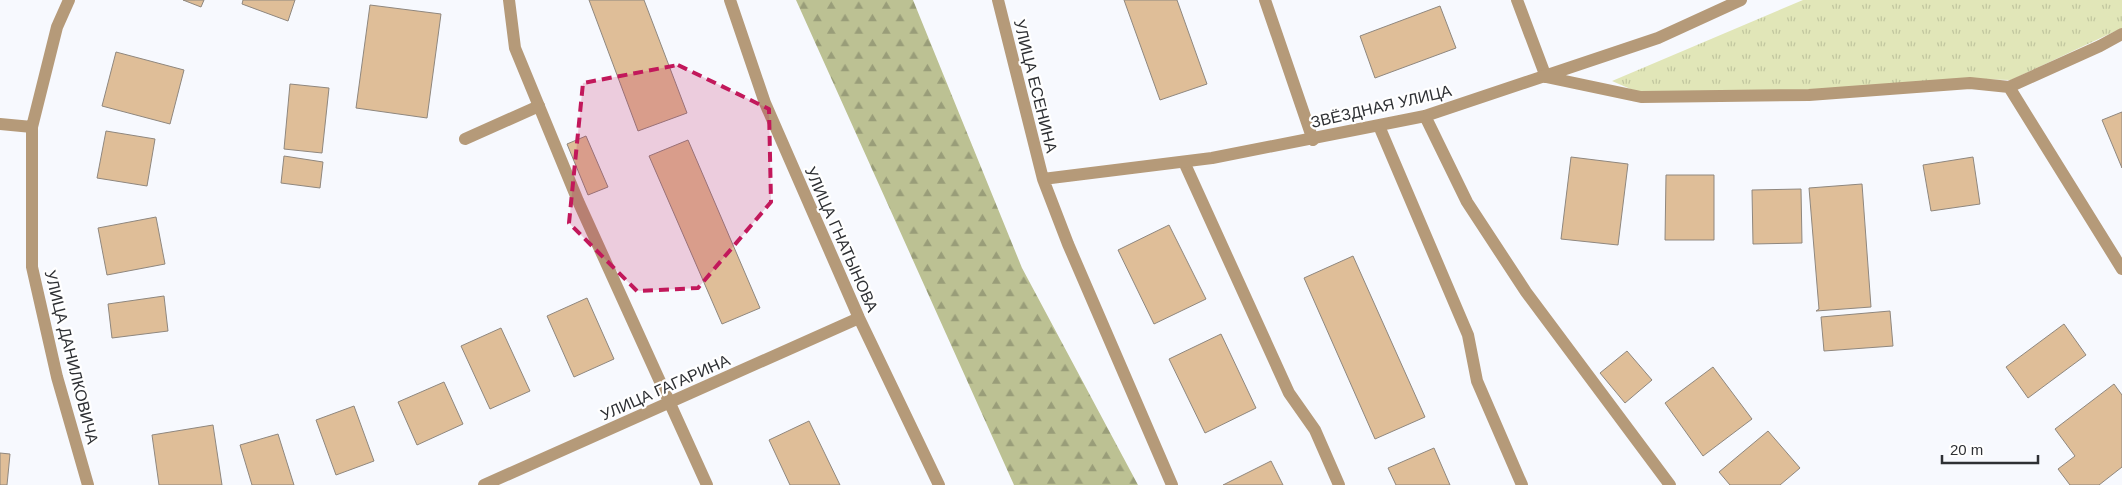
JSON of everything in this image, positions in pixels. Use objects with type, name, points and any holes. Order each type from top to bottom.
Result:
[{"type":"street","name":"УЛИЦА ДАНИЛКОВИЧА","points":[[68,0],[57,27],[32,127],[32,267],[57,377],[88,485]]},
{"type":"street","points":[[509,0],[515,48],[578,201],[668,403],[707,485]]},
{"type":"street","name":"УЛИЦА ГНАТЫНОВА","points":[[730,0],[765,103],[859,318],[939,485]]},
{"type":"street","name":"УЛИЦА ЕСЕНИНА","points":[[998,0],[1043,179],[1068,244],[1172,485]]},
{"type":"street","points":[[1265,0],[1313,140]]},
{"type":"street","points":[[1517,0],[1546,77],[1641,97],[1809,95],[1970,83],[2009,86],[2100,46],[2122,34]]},
{"type":"street","name":"ЗВЁЗДНАЯ УЛИЦА","points":[[1043,179],[1184,162],[1313,140],[1425,116],[1658,38],[1741,0]]},
{"type":"street","points":[[2009,86],[2122,268]]},
{"type":"street","points":[[465,139],[539,106]]},
{"type":"street","points":[[1425,116],[1467,202],[1526,292],[1670,485]]},
{"type":"street","points":[[0,124],[32,127]]},
{"type":"street","points":[[1379,126],[1468,335],[1477,381],[1522,485]]},
{"type":"street","points":[[1184,162],[1289,393],[1315,430],[1339,485]]},
{"type":"street","name":"УЛИЦА ГАГАРИНА","points":[[484,485],[859,318]]},
{"type":"highlighted area","points":[[678,65],[769,109],[771,202],[698,288],[637,291],[569,223],[583,83]]},
{"type":"green space","points":[[796,0],[913,0],[1022,268],[1138,485],[1014,485]]},
{"type":"green space","points":[[1803,0],[2122,0],[2122,28],[2011,80],[1969,79],[1812,90],[1642,94],[1612,81]]},
{"type":"building","points":[[183,0],[204,0],[201,7]]},
{"type":"building","points":[[243,0],[295,0],[288,21],[242,4]]},
{"type":"building","points":[[589,0],[644,0],[687,113],[638,131]]},
{"type":"building","points":[[1124,0],[1177,0],[1207,84],[1160,100]]},
{"type":"building","points":[[370,5],[441,14],[427,118],[356,108]]},
{"type":"building","points":[[1440,6],[1456,48],[1375,78],[1360,36]]},
{"type":"building","points":[[116,52],[184,70],[170,124],[102,106]]},
{"type":"building","points":[[290,84],[329,88],[322,153],[284,149]]},
{"type":"building","points":[[2122,112],[2122,168],[2102,120]]},
{"type":"building","points":[[106,131],[155,139],[147,186],[97,178]]},
{"type":"building","points":[[586,136],[608,187],[588,195],[567,144]]},
{"type":"building","points":[[688,140],[760,308],[722,324],[649,156]]},
{"type":"building","points":[[284,156],[323,162],[320,188],[281,183]]},
{"type":"building","points":[[1571,157],[1628,164],[1618,245],[1561,239]]},
{"type":"building","points":[[1973,157],[1980,204],[1931,211],[1923,165]]},
{"type":"building","points":[[1666,175],[1714,175],[1714,240],[1665,240]]},
{"type":"building","points":[[1862,184],[1871,307],[1816,311],[1819,309],[1809,188]]},
{"type":"building","points":[[1801,189],[1802,243],[1753,244],[1752,190]]},
{"type":"building","points":[[156,217],[165,264],[107,275],[98,228]]},
{"type":"building","points":[[1169,225],[1206,299],[1154,324],[1118,250]]},
{"type":"building","points":[[1353,256],[1425,417],[1375,439],[1304,278]]},
{"type":"building","points":[[164,296],[168,331],[112,338],[108,304]]},
{"type":"building","points":[[587,298],[614,359],[574,377],[547,316]]},
{"type":"building","points":[[1890,311],[1893,346],[1824,351],[1821,317]]},
{"type":"building","points":[[2064,324],[2086,355],[2028,398],[2006,367]]},
{"type":"building","points":[[501,328],[530,391],[490,409],[461,346]]},
{"type":"building","points":[[1221,334],[1256,408],[1205,433],[1169,359]]},
{"type":"building","points":[[1627,351],[1652,380],[1625,403],[1600,373]]},
{"type":"building","points":[[1713,367],[1752,419],[1703,456],[1665,403]]},
{"type":"building","points":[[444,382],[463,424],[417,445],[398,402]]},
{"type":"building","points":[[2114,384],[2122,395],[2122,467],[2099,485],[2070,485],[2058,469],[2075,456],[2055,429]]},
{"type":"building","points":[[354,406],[374,461],[336,475],[316,420]]},
{"type":"building","points":[[809,421],[840,485],[790,485],[769,440]]},
{"type":"building","points":[[213,425],[222,485],[159,485],[152,435]]},
{"type":"building","points":[[1768,431],[1800,468],[1780,485],[1730,485],[1719,472]]},
{"type":"building","points":[[278,434],[294,485],[252,485],[240,445]]},
{"type":"building","points":[[1434,448],[1450,485],[1396,485],[1388,468]]},
{"type":"building","points":[[0,453],[10,454],[7,485],[0,485]]},
{"type":"building","points":[[1271,461],[1283,485],[1223,485]]}]
